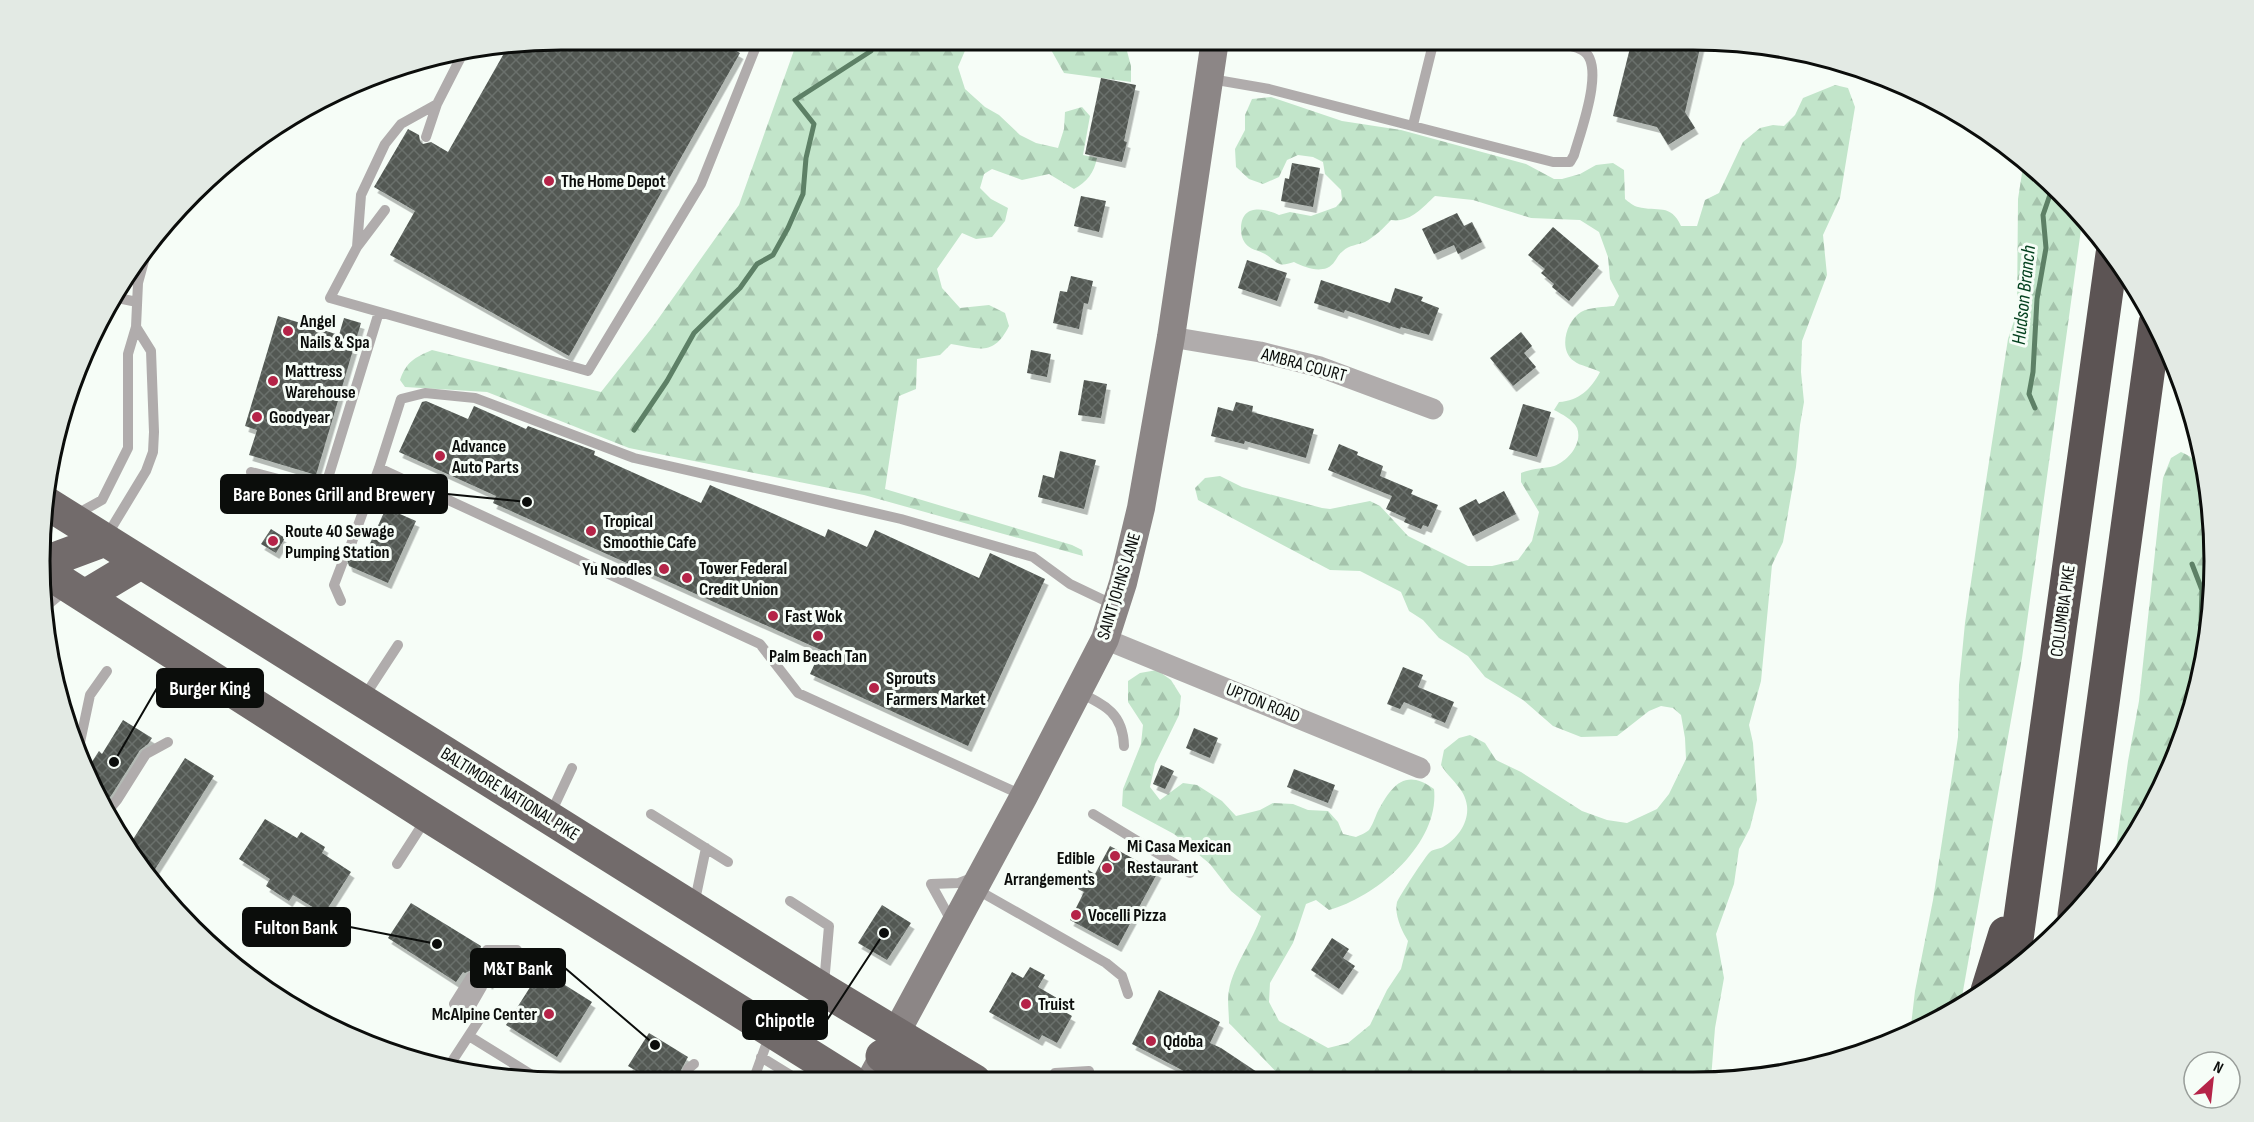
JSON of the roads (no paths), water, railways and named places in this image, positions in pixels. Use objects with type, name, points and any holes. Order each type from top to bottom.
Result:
[{"type":"highway","name":"COLUMBIA PIKE","points":[[2014,959],[2110,266]]},
{"type":"highway","points":[[2076,900],[2153,337]]},
{"type":"highway","points":[[1992,976],[2029,857]]},
{"type":"main road","name":"BALTIMORE NATIONAL PIKE","points":[[58,511],[824,990],[882,1057],[940,1072]]},
{"type":"main road","points":[[50,561],[105,540]]},
{"type":"main road","points":[[67,585],[140,563]]},
{"type":"main road","points":[[67,585],[428,816],[807,1072]]},
{"type":"main road","points":[[882,1057],[908,1072]]},
{"type":"street","name":"SAINT JOHNS LANE","points":[[882,1057],[1024,796],[1105,639],[1142,508],[1171,337],[1214,50]]},
{"type":"street","name":"AMBRA COURT","points":[[1171,337],[1260,352],[1320,367],[1433,409]]},
{"type":"street","name":"UPTON ROAD","points":[[1105,639],[1420,768]]},
{"type":"lane","points":[[385,210],[357,247],[330,298],[588,371],[701,184],[755,50]]},
{"type":"lane","points":[[1413,124],[1432,50]]},
{"type":"lane","points":[[1210,79],[1269,89],[1413,124],[1552,162],[1570,162],[1574,155],[1593,84],[1593,62],[1590,56],[1582,50]]},
{"type":"lane","points":[[426,137],[437,104],[460,59]]},
{"type":"lane","points":[[357,247],[361,195],[385,144],[402,124],[437,104]]},
{"type":"lane","points":[[58,511],[102,500],[128,448],[130,431],[128,354],[136,327],[138,283],[142,269]]},
{"type":"lane","points":[[134,280],[138,283]]},
{"type":"lane","points":[[122,299],[137,302]]},
{"type":"lane","points":[[251,472],[324,491],[379,312]]},
{"type":"lane","points":[[105,540],[146,471],[153,452],[151,351],[136,327]]},
{"type":"lane","points":[[349,550],[380,468],[400,399],[425,393],[475,398],[634,458],[901,519],[1033,557],[1070,584],[1116,605]]},
{"type":"lane","points":[[380,468],[760,644],[798,693],[1024,796]]},
{"type":"lane","points":[[342,564],[334,585],[342,601]]},
{"type":"lane","points":[[52,600],[67,585]]},
{"type":"lane","points":[[361,701],[399,645]]},
{"type":"lane","points":[[81,737],[90,695],[107,671]]},
{"type":"lane","points":[[1078,692],[1106,705],[1124,729],[1124,746]]},
{"type":"lane","points":[[112,806],[146,754],[168,742]]},
{"type":"lane","points":[[549,818],[572,768]]},
{"type":"lane","points":[[651,814],[728,862]]},
{"type":"lane","points":[[1093,814],[1190,873]]},
{"type":"lane","points":[[397,864],[428,816]]},
{"type":"lane","points":[[693,908],[706,848]]},
{"type":"lane","points":[[954,924],[931,884],[977,881],[1106,963],[1122,976],[1128,994]]},
{"type":"lane","points":[[790,901],[829,926],[824,990]]},
{"type":"lane","points":[[496,954],[517,950]]},
{"type":"lane","points":[[477,981],[461,1008],[477,981]]},
{"type":"lane","points":[[452,1061],[479,1020]]},
{"type":"lane","points":[[469,1036],[525,1071]]},
{"type":"lane","points":[[757,1072],[766,1044]]},
{"type":"lane","points":[[1055,1072],[1089,1071]]},
{"type":"waterway","points":[[634,430],[667,381],[694,333],[740,288],[757,264],[773,255],[788,228],[803,194],[806,158],[814,124],[795,100],[871,50]]},
{"type":"waterway","name":"Hudson Branch","points":[[2035,408],[2029,394],[2033,372],[2037,299],[2046,248],[2043,215],[2050,194]]},
{"type":"waterway","name":"Hudson Branch","points":[[2192,564],[2202,590],[2201,613]]},
{"type":"place","name":"The Home Depot","points":[[549,181]]},
{"type":"place","name":"Angel Nails & Spa","points":[[288,331]]},
{"type":"place","name":"Mattress Warehouse","points":[[273,381]]},
{"type":"place","name":"Goodyear","points":[[257,417]]},
{"type":"place","name":"Advance Auto Parts","points":[[440,456]]},
{"type":"place","name":"Bare Bones Grill and Brewery","points":[[527,502]]},
{"type":"place","name":"Tropical Smoothie Cafe","points":[[591,531]]},
{"type":"place","name":"Route 40 Sewage Pumping Station","points":[[273,541]]},
{"type":"place","name":"Yu Noodles","points":[[664,569]]},
{"type":"place","name":"Tower Federal Credit Union","points":[[687,578]]},
{"type":"place","name":"Fast Wok","points":[[773,616]]},
{"type":"place","name":"Palm Beach Tan","points":[[818,636]]},
{"type":"place","name":"Sprouts Farmers Market","points":[[874,688]]},
{"type":"place","name":"Burger King","points":[[114,762]]},
{"type":"place","name":"Mi Casa Mexican Restaurant","points":[[1115,856]]},
{"type":"place","name":"Edible Arrangements","points":[[1107,868]]},
{"type":"place","name":"Vocelli Pizza","points":[[1076,915]]},
{"type":"place","name":"Chipotle","points":[[884,933]]},
{"type":"place","name":"Fulton Bank","points":[[437,944]]},
{"type":"place","name":"Truist","points":[[1026,1004]]},
{"type":"place","name":"McAlpine Center","points":[[549,1014]]},
{"type":"place","name":"Qdoba","points":[[1151,1041]]},
{"type":"place","name":"M&T Bank","points":[[655,1045]]}]
